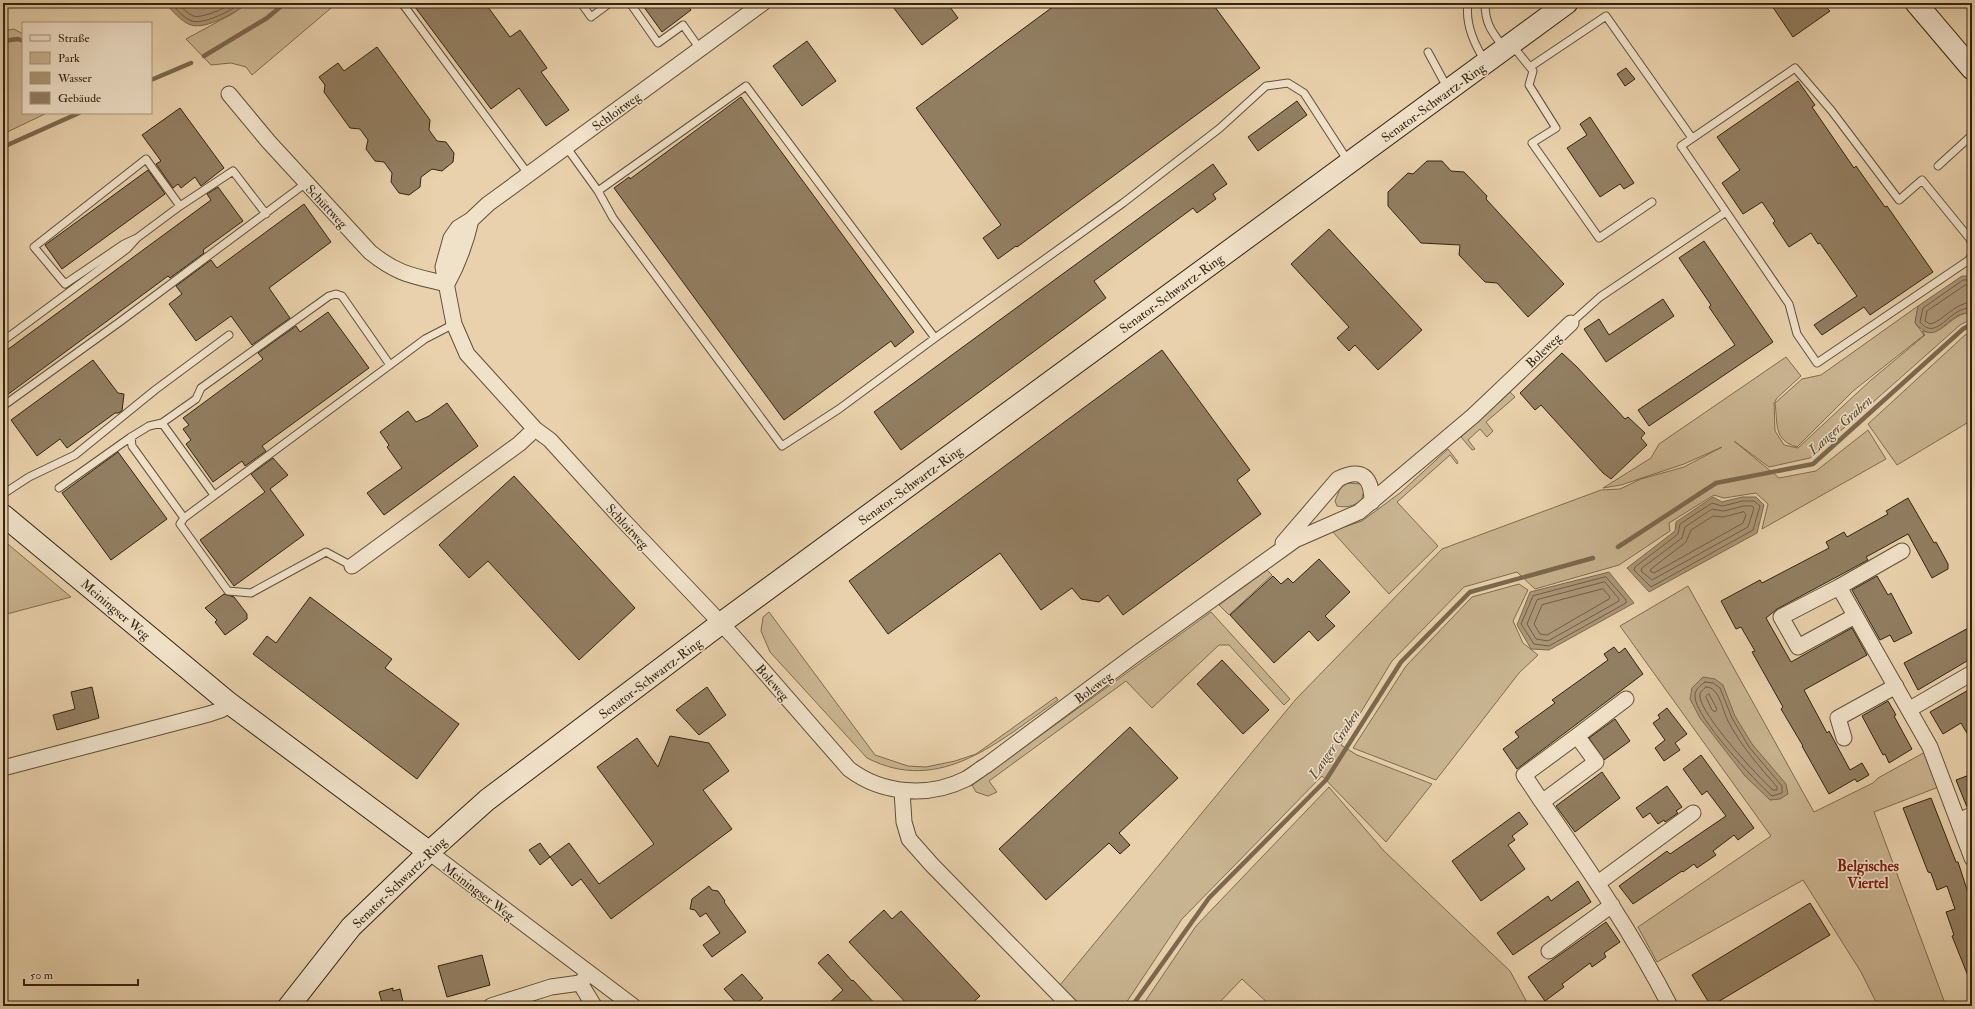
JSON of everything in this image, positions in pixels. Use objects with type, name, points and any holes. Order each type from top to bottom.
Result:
[{"type":"main road","name":"Senator-Schwartz-Ring","points":[[289,1006],[351,927],[429,852],[487,800],[720,624],[1566,3]]},
{"type":"main road","points":[[1916,3],[1972,69]]},
{"type":"main road","name":"Meiningser Weg","points":[[3,515],[229,703],[429,852]]},
{"type":"street","name":"Schloitweg","points":[[720,624],[550,440],[535,429],[467,354],[454,324],[448,300],[447,284],[443,266],[451,238],[458,228],[471,220],[488,204],[529,176],[700,49],[756,5]]},
{"type":"street","name":"Schüttweg","points":[[230,94],[268,141],[370,252],[385,264],[404,274],[447,284]]},
{"type":"street","name":"Boleweg","points":[[720,624],[848,769],[870,783],[887,789],[902,791],[941,788],[966,779],[987,765],[1136,654],[1295,540],[1359,512],[1473,416],[1571,324]]},
{"type":"street","points":[[352,566],[519,444],[535,429]]},
{"type":"street","name":"Boleweg","points":[[1272,556],[1338,479],[1350,473],[1362,474],[1369,481],[1372,489],[1372,502]]},
{"type":"street","points":[[1855,616],[1798,647],[1781,617],[1839,587],[1902,551]]},
{"type":"street","points":[[1839,587],[1910,709],[1930,747],[1972,858]]},
{"type":"street","points":[[1910,709],[1972,673]]},
{"type":"street","points":[[1844,738],[1833,715],[1896,686]]},
{"type":"street","points":[[1626,699],[1524,775],[1612,905],[1638,947],[1670,1006]]},
{"type":"street","points":[[3,768],[209,714],[221,710],[229,703]]},
{"type":"street","points":[[1542,802],[1596,762],[1577,736]]},
{"type":"street","points":[[902,791],[904,822],[909,838],[932,865],[1070,1006]]},
{"type":"street","points":[[1598,883],[1693,813]]},
{"type":"street","points":[[1958,821],[1972,816]]},
{"type":"street","name":"Meiningser Weg","points":[[429,852],[584,978],[633,1006]]},
{"type":"street","points":[[1549,951],[1612,905]]},
{"type":"street","points":[[491,1006],[584,978]]},
{"type":"street","name":"Meiningser Weg","points":[[584,978],[594,1006]]},
{"type":"lane","points":[[402,3],[529,176]]},
{"type":"lane","points":[[581,3],[591,17],[610,3]]},
{"type":"lane","points":[[630,3],[658,43],[683,25],[700,49]]},
{"type":"lane","points":[[1468,3],[1467,11],[1471,32],[1477,48],[1486,62]]},
{"type":"lane","points":[[1485,3],[1485,16],[1490,29],[1533,70],[1529,85],[1556,128],[1532,143],[1599,238],[1652,202]]},
{"type":"lane","points":[[1530,67],[1606,16],[1692,138]]},
{"type":"lane","points":[[1428,52],[1448,90]]},
{"type":"lane","points":[[1972,245],[1970,239],[1922,180],[1899,200],[1831,110],[1795,68],[1681,146],[1789,304],[1797,334],[1817,363],[1969,260],[1972,254]]},
{"type":"lane","points":[[567,148],[598,191],[613,218],[782,446],[839,409],[1123,203],[1220,128],[1266,86],[1288,83],[1304,93],[1350,163]]},
{"type":"lane","points":[[598,191],[746,86],[935,338]]},
{"type":"lane","points":[[1938,166],[1972,135]]},
{"type":"lane","points":[[137,238],[124,244],[65,284],[34,247],[146,159],[180,206]]},
{"type":"lane","points":[[3,341],[127,249],[137,238],[180,206],[233,171],[266,214]]},
{"type":"lane","points":[[3,406],[266,214],[306,183]]},
{"type":"lane","name":"Boleweg","points":[[1571,324],[1600,297],[1726,212]]},
{"type":"lane","points":[[59,488],[131,437],[149,426],[162,423],[196,399],[201,388],[329,296],[336,294],[342,296],[390,365]]},
{"type":"lane","points":[[352,566],[326,552],[251,593],[228,591],[180,524],[184,518],[214,495],[425,339],[454,324]]},
{"type":"lane","points":[[3,494],[29,477],[75,455],[155,390],[229,335]]},
{"type":"lane","points":[[162,423],[214,495]]},
{"type":"lane","points":[[131,437],[132,446],[184,518]]},
{"type":"green space","points":[[248,3],[337,3],[252,75],[246,67],[231,63],[211,65],[186,39],[232,14]]},
{"type":"green space","points":[[14,29],[22,33],[22,114],[45,114],[3,134],[3,31]]},
{"type":"green space","points":[[1918,306],[1915,323],[1924,335],[1853,391],[1797,447],[1789,444],[1780,436],[1775,403],[1802,379],[1821,375]]},
{"type":"green space","points":[[1972,311],[1972,319],[1960,325],[1810,458],[1769,467],[1734,441],[1779,478],[1816,471],[1868,430],[1886,459],[1762,529],[1768,504],[1756,493],[1724,498],[1714,495],[1669,523],[1670,531],[1619,565],[1535,589],[1517,572],[1464,587],[1392,661],[1341,745],[1357,755],[1432,784],[1386,842],[1322,776],[1182,919],[1124,1006],[1080,1006],[1060,985],[1296,699],[1442,549],[1601,490],[1620,489],[1641,479],[1684,467],[1722,447],[1684,464],[1621,485],[1603,488],[1651,458],[1659,444],[1786,357],[1801,376],[1777,398],[1774,403],[1775,431],[1784,445],[1798,448],[1871,380],[1925,335],[1922,331],[1937,331],[1962,314]]},
{"type":"green space","points":[[1972,332],[1972,420],[1897,465],[1868,424],[1965,335]]},
{"type":"green space","points":[[1510,392],[1515,397],[1486,422],[1493,431],[1487,437],[1480,429],[1468,440],[1475,449],[1472,450],[1461,437]]},
{"type":"green space","points":[[1448,449],[1458,462],[1457,464],[1450,455],[1397,502],[1438,546],[1389,594],[1332,531],[1362,521],[1400,493]]},
{"type":"green space","points":[[1347,483],[1361,484],[1364,491],[1361,501],[1350,506],[1337,506],[1335,501],[1340,489]]},
{"type":"green space","points":[[3,540],[71,597],[3,615]]},
{"type":"green space","points":[[1267,570],[1272,575],[1229,615],[1219,605]]},
{"type":"green space","points":[[1519,584],[1528,590],[1513,621],[1523,643],[1538,655],[1519,673],[1436,780],[1353,748],[1406,666],[1472,597]]},
{"type":"green space","points":[[1688,586],[1814,812],[1873,783],[1878,778],[1927,751],[1941,786],[1874,812],[1946,1006],[1878,1006],[1861,972],[1803,880],[1657,962],[1638,927],[1771,836],[1620,626]]},
{"type":"green space","points":[[769,612],[875,755],[908,766],[926,767],[955,761],[976,754],[945,767],[920,771],[894,768],[867,758],[770,652],[761,631],[763,617]]},
{"type":"green space","points":[[1211,612],[1290,699],[1284,705],[1229,645],[1219,645],[1152,708],[1126,681],[989,781],[997,792],[988,796],[976,792],[972,785]]},
{"type":"green space","points":[[1056,697],[1058,700],[992,746],[976,754]]},
{"type":"green space","points":[[1329,787],[1384,851],[1510,971],[1529,1006],[1271,1006],[1242,979],[1216,1006],[1142,1006],[1196,926]]},
{"type":"water","points":[[165,3],[248,3],[221,19],[212,23],[197,26],[187,23],[177,16]]},
{"type":"water","points":[[1962,276],[1972,276],[1972,311],[1957,316],[1932,333],[1927,332],[1915,323],[1918,306]]},
{"type":"water","points":[[1713,497],[1722,502],[1742,497],[1756,497],[1764,505],[1757,533],[1649,592],[1627,568],[1675,531],[1676,522]]},
{"type":"water","points":[[1609,572],[1634,603],[1549,650],[1531,649],[1517,625],[1530,592]]},
{"type":"water","points":[[1703,677],[1715,679],[1723,685],[1735,716],[1752,744],[1786,784],[1788,794],[1780,799],[1770,800],[1745,776],[1700,718],[1690,699],[1692,688]]},
{"type":"building","points":[[412,3],[485,3],[510,37],[520,30],[547,68],[541,72],[569,110],[546,126],[519,88],[491,109]]},
{"type":"building","points":[[641,3],[686,3],[691,10],[662,32]]},
{"type":"building","points":[[890,3],[947,3],[958,18],[922,45]]},
{"type":"building","points":[[1058,3],[1212,3],[1260,68],[1017,247],[1016,246],[998,259],[983,238],[1001,225],[916,108]]},
{"type":"building","points":[[1770,3],[1822,3],[1830,11],[1793,37]]},
{"type":"building","points":[[807,41],[836,81],[802,106],[773,66]]},
{"type":"building","points":[[377,47],[430,120],[429,130],[437,141],[446,142],[454,153],[453,162],[442,171],[432,169],[421,177],[420,187],[409,195],[399,193],[391,182],[392,173],[384,162],[375,161],[366,149],[368,140],[360,129],[350,128],[324,92],[325,85],[319,77],[338,63],[344,71]]},
{"type":"building","points":[[1626,68],[1635,79],[1625,86],[1617,74]]},
{"type":"building","points":[[1798,81],[1815,105],[1812,107],[1854,168],[1856,166],[1885,207],[1887,206],[1933,272],[1870,315],[1864,307],[1822,335],[1814,325],[1857,296],[1820,243],[1818,244],[1811,233],[1789,247],[1773,223],[1775,221],[1762,202],[1743,214],[1722,183],[1740,170],[1717,137]]},
{"type":"building","points":[[741,97],[914,332],[895,347],[891,341],[784,420],[614,188],[629,177],[630,179]]},
{"type":"building","points":[[1297,101],[1307,115],[1258,151],[1248,137]]},
{"type":"building","points":[[180,108],[224,168],[201,186],[195,177],[181,188],[178,184],[173,188],[156,164],[161,161],[142,135]]},
{"type":"building","points":[[1590,117],[1634,183],[1624,189],[1620,184],[1600,197],[1567,148],[1587,135],[1580,124]]},
{"type":"building","points":[[1427,161],[1442,161],[1451,171],[1464,172],[1487,196],[1486,199],[1564,284],[1528,317],[1497,283],[1485,282],[1459,255],[1460,245],[1421,243],[1388,206],[1388,192],[1408,173],[1413,174]]},
{"type":"building","points":[[1213,164],[1227,184],[1213,194],[1216,199],[1197,213],[1193,208],[1094,281],[1106,298],[901,450],[874,412]]},
{"type":"building","points":[[148,170],[165,194],[62,269],[45,245]]},
{"type":"building","points":[[218,187],[243,221],[203,250],[204,253],[170,278],[168,276],[3,398],[3,353],[211,200],[207,194]]},
{"type":"building","points":[[304,204],[331,242],[269,288],[290,318],[252,345],[231,316],[196,341],[169,304],[182,294],[176,286],[211,260],[217,268]]},
{"type":"building","points":[[1329,229],[1422,330],[1378,370],[1355,345],[1349,351],[1337,338],[1349,327],[1291,264]]},
{"type":"building","points":[[1704,241],[1773,342],[1649,426],[1638,410],[1735,345],[1709,307],[1711,305],[1679,258]]},
{"type":"building","points":[[1663,299],[1674,316],[1606,362],[1584,329],[1599,319],[1609,335]]},
{"type":"building","points":[[328,312],[369,368],[262,446],[266,451],[245,466],[242,461],[213,482],[186,444],[191,440],[183,429],[189,425],[183,418],[263,359],[258,353],[296,326],[300,332]]},
{"type":"building","points":[[1162,350],[1250,470],[1237,480],[1261,514],[1123,615],[1108,595],[1099,602],[1081,599],[1072,588],[1041,610],[1000,553],[888,634],[849,581]]},
{"type":"building","points":[[1562,353],[1625,419],[1628,417],[1645,433],[1641,438],[1647,445],[1611,479],[1603,473],[1541,405],[1535,410],[1520,393]]},
{"type":"building","points":[[93,360],[118,393],[124,394],[122,411],[115,413],[67,448],[60,439],[37,456],[11,420]]},
{"type":"building","points":[[447,403],[478,446],[384,515],[367,493],[402,468],[387,447],[389,445],[380,432],[408,411],[416,422],[429,416]]},
{"type":"building","points":[[118,452],[167,519],[111,560],[62,493]]},
{"type":"building","points":[[273,458],[288,475],[270,489],[304,535],[234,586],[200,540],[265,492],[251,474]]},
{"type":"building","points":[[514,476],[635,608],[579,660],[488,561],[469,578],[439,545]]},
{"type":"building","points":[[1908,498],[1934,543],[1936,542],[1948,564],[1948,569],[1932,578],[1908,534],[1866,557],[1868,560],[1777,609],[1766,618],[1791,662],[1852,628],[1867,655],[1804,690],[1827,733],[1829,731],[1850,770],[1862,763],[1869,775],[1857,782],[1855,779],[1829,794],[1781,709],[1783,707],[1752,652],[1755,651],[1741,627],[1736,629],[1721,601],[1760,580],[1762,583],[1829,548],[1826,542],[1844,532],[1847,537],[1888,514],[1886,511]]},
{"type":"building","points":[[1319,559],[1350,592],[1325,616],[1335,626],[1318,641],[1309,631],[1274,663],[1230,615],[1273,576],[1281,584],[1288,578],[1293,583]]},
{"type":"building","points":[[1877,576],[1888,595],[1891,593],[1912,633],[1894,642],[1890,635],[1880,640],[1852,590]]},
{"type":"building","points":[[224,594],[234,597],[247,614],[247,619],[225,635],[215,622],[217,620],[205,608]]},
{"type":"building","points":[[310,597],[392,659],[385,668],[459,724],[417,779],[253,654],[267,636],[276,643]]},
{"type":"building","points":[[1972,626],[1972,658],[1918,690],[1904,663]]},
{"type":"building","points":[[1614,647],[1619,653],[1625,648],[1643,674],[1517,769],[1503,749],[1519,737],[1515,732],[1555,703],[1552,700],[1608,660],[1604,654]]},
{"type":"building","points":[[1222,660],[1269,710],[1243,734],[1197,684]]},
{"type":"building","points":[[92,687],[99,718],[57,730],[53,715],[75,709],[71,692]]},
{"type":"building","points":[[707,687],[726,715],[699,735],[676,710]]},
{"type":"building","points":[[1972,688],[1972,742],[1961,723],[1943,734],[1930,712]]},
{"type":"building","points":[[1888,701],[1896,715],[1894,716],[1912,749],[1889,763],[1885,754],[1883,755],[1862,716]]},
{"type":"building","points":[[1667,708],[1687,734],[1675,743],[1680,750],[1664,761],[1655,748],[1665,740],[1653,723],[1660,718],[1658,715]]},
{"type":"building","points":[[1615,719],[1630,741],[1604,760],[1589,738]]},
{"type":"building","points":[[1130,727],[1178,778],[1119,833],[1130,845],[1120,854],[1109,843],[1046,900],[999,849]]},
{"type":"building","points":[[670,736],[709,743],[729,771],[703,790],[732,829],[611,919],[581,879],[572,886],[550,857],[569,843],[599,884],[654,844],[597,767],[637,738],[658,767]]},
{"type":"building","points":[[1701,755],[1754,828],[1738,840],[1734,835],[1713,851],[1716,855],[1697,868],[1694,864],[1633,904],[1619,886],[1667,851],[1670,854],[1726,816],[1707,791],[1702,795],[1683,769]]},
{"type":"building","points":[[1602,772],[1620,798],[1575,832],[1556,806]]},
{"type":"building","points":[[1972,774],[1972,806],[1967,807],[1956,780]]},
{"type":"building","points":[[1667,786],[1682,807],[1676,811],[1678,813],[1665,822],[1664,820],[1658,824],[1650,813],[1643,818],[1636,808]]},
{"type":"building","points":[[1931,798],[1956,862],[1958,862],[1972,905],[1972,986],[1952,936],[1954,935],[1946,912],[1955,909],[1947,886],[1937,890],[1931,873],[1928,872],[1903,808]]},
{"type":"building","points":[[1519,812],[1528,824],[1512,836],[1515,840],[1508,845],[1525,869],[1481,901],[1452,861]]},
{"type":"building","points":[[540,843],[550,857],[540,865],[529,850]]},
{"type":"building","points":[[1578,881],[1591,902],[1513,955],[1497,933],[1548,896],[1551,901]]},
{"type":"building","points":[[709,886],[712,890],[718,891],[725,901],[724,902],[746,932],[712,957],[703,945],[720,933],[706,913],[700,917],[695,910],[690,909],[692,899]]},
{"type":"building","points":[[1810,903],[1830,935],[1711,1006],[1692,975]]},
{"type":"building","points":[[884,910],[892,919],[901,911],[980,996],[969,1006],[909,1006],[849,942]]},
{"type":"building","points":[[1606,922],[1620,942],[1604,953],[1606,957],[1592,967],[1590,963],[1562,984],[1564,987],[1545,1001],[1528,977]]},
{"type":"building","points":[[828,954],[877,1006],[826,1006],[843,990],[818,963]]},
{"type":"building","points":[[482,955],[490,985],[447,997],[438,966]]},
{"type":"building","points":[[742,974],[763,998],[753,1006],[739,1006],[724,989]]},
{"type":"building","points":[[393,988],[393,991],[400,989],[404,1006],[383,1006],[379,992]]},
{"type":"waterway","points":[[204,56],[267,18],[285,3]]},
{"type":"waterway","points":[[3,41],[18,39],[22,41]]},
{"type":"waterway","points":[[152,80],[191,63]]},
{"type":"waterway","points":[[3,147],[77,114]]},
{"type":"waterway","name":"Langer Graben","points":[[1618,547],[1716,483],[1813,464],[1963,329],[1972,324]]},
{"type":"waterway","name":"Langer Graben","points":[[1132,1006],[1209,898],[1326,780],[1401,662],[1470,592],[1593,558]]},
{"type":"district","name":"Belgisches Viertel","points":[[1868,874]]}]
